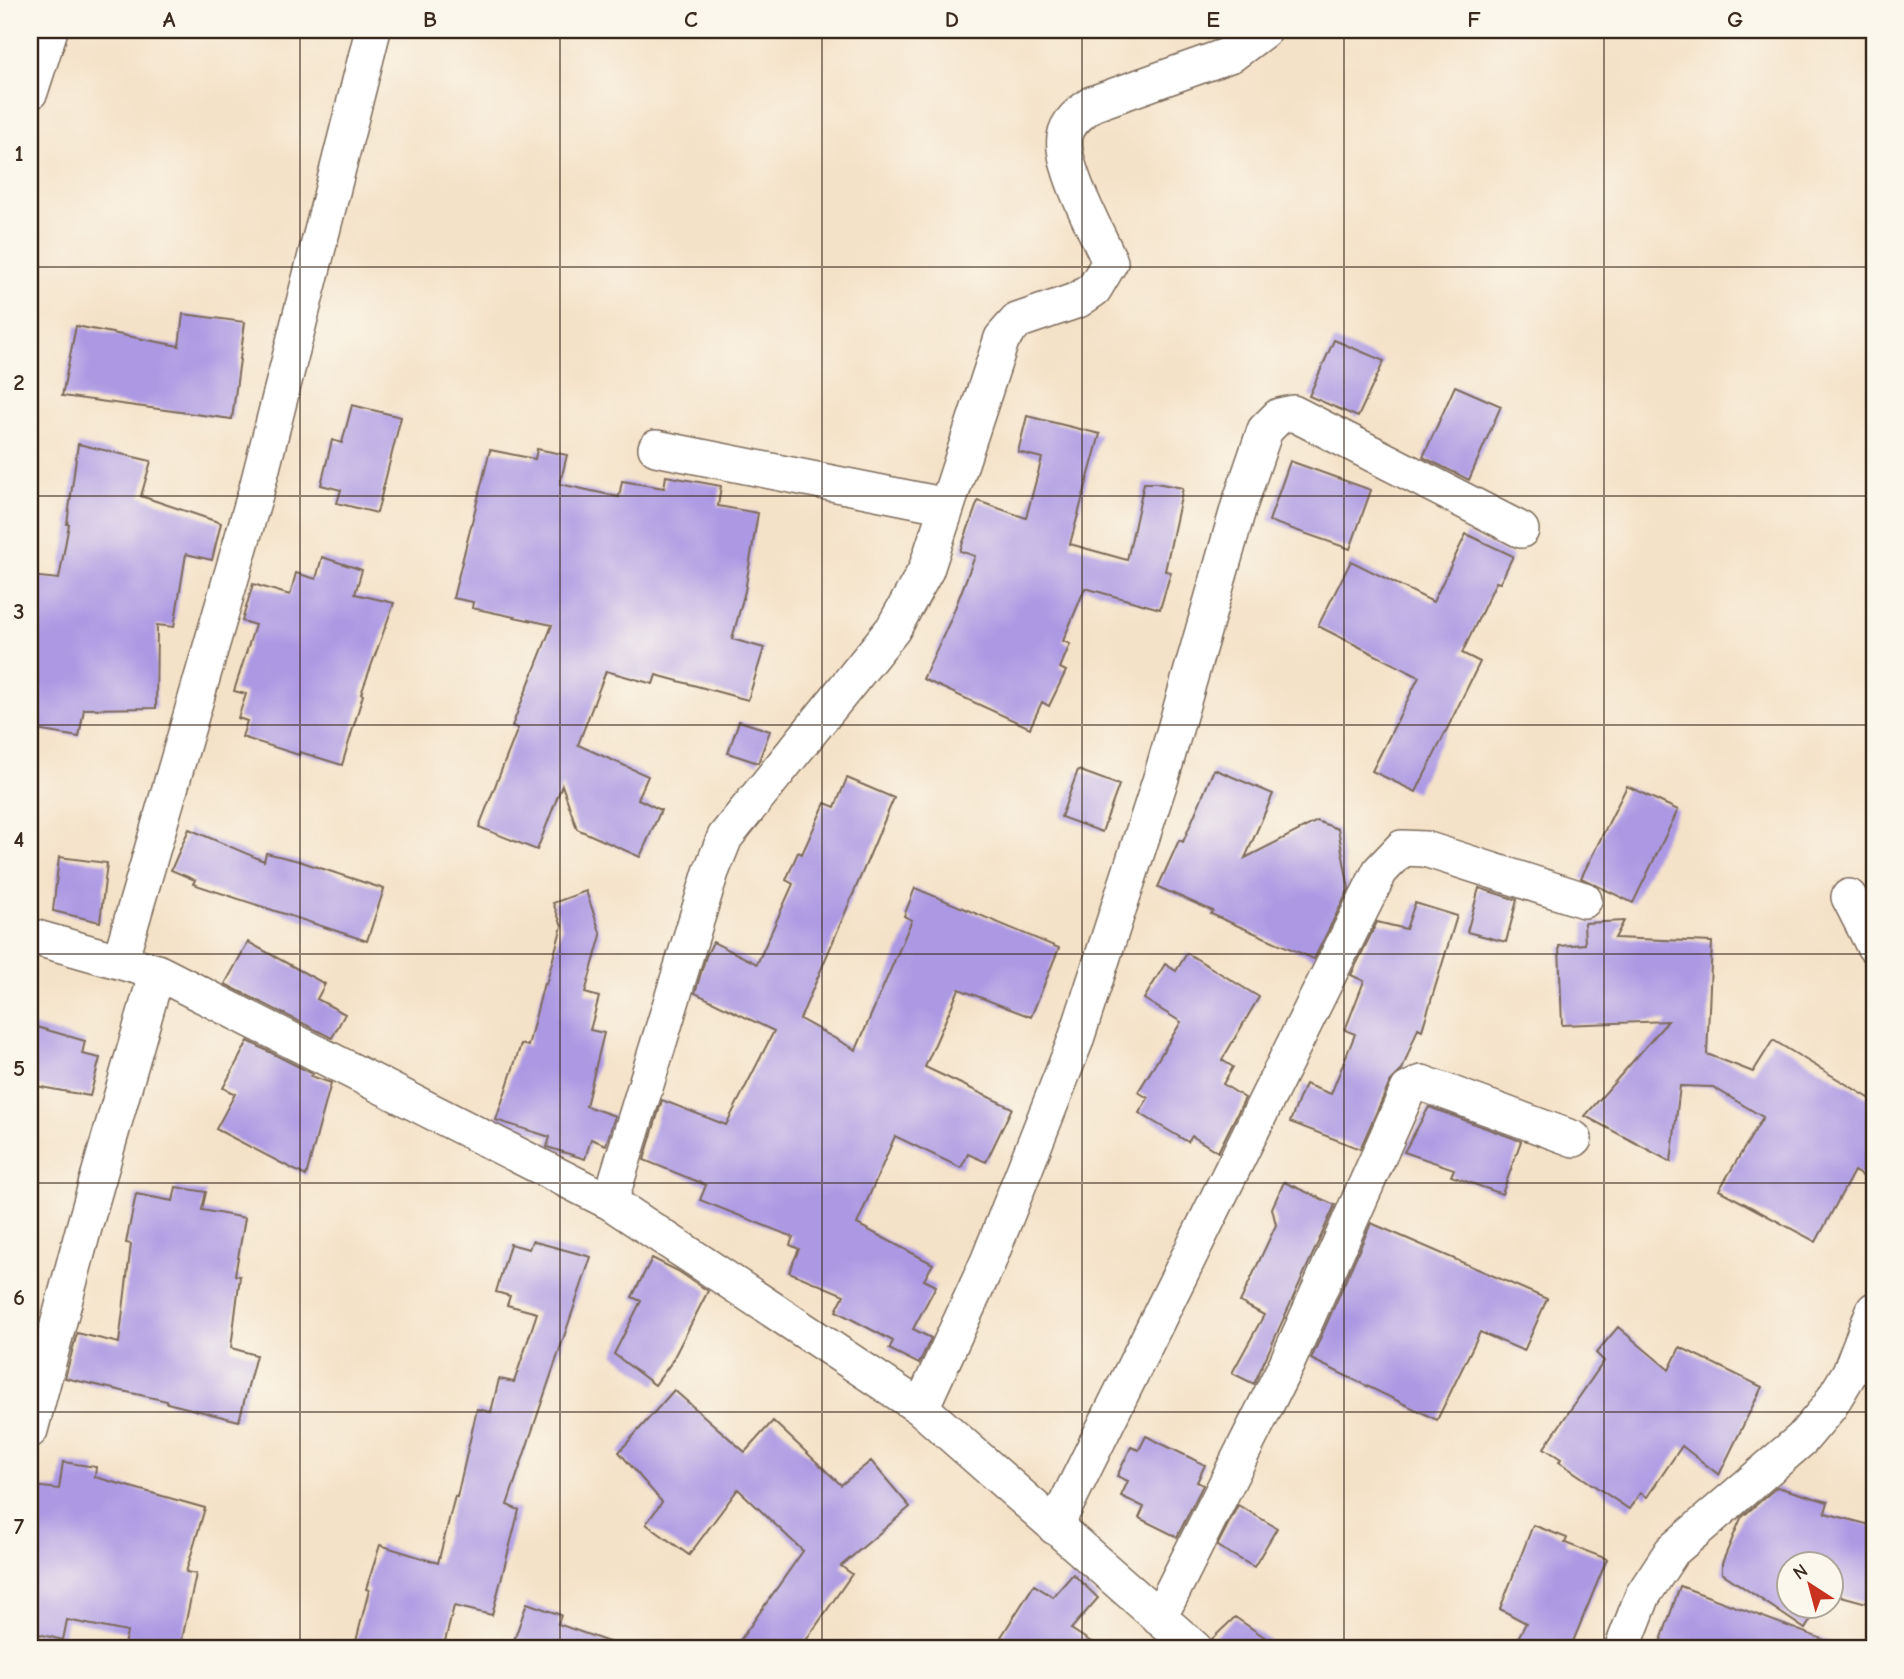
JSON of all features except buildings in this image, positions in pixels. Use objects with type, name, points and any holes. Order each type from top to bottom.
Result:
[{"type":"street","points":[[30,92],[50,30]]},
{"type":"street","points":[[120,961],[257,488],[373,30]]},
{"type":"street","points":[[610,1202],[711,872],[725,837],[893,629],[926,570],[1002,338],[1017,321],[1077,300],[1094,289],[1110,262],[1068,165],[1065,137],[1075,116],[1092,104],[1232,54],[1264,30]]},
{"type":"street","points":[[921,1408],[988,1262],[1075,1042],[1161,778],[1239,506],[1265,429],[1279,416],[1293,413],[1521,530]]},
{"type":"street","points":[[656,448],[947,506]]},
{"type":"street","points":[[1055,1527],[1380,872],[1402,848],[1425,849],[1584,900]]},
{"type":"street","points":[[1849,897],[1874,946]]},
{"type":"street","points":[[30,936],[157,972],[610,1202],[921,1408],[1195,1649]]},
{"type":"street","points":[[30,1430],[83,1231],[157,972]]},
{"type":"street","points":[[1159,1618],[1287,1363],[1408,1090],[1422,1083],[1574,1139]]},
{"type":"street","points":[[1622,1649],[1643,1595],[1672,1551],[1802,1439],[1829,1407],[1850,1373],[1874,1310]]}]
